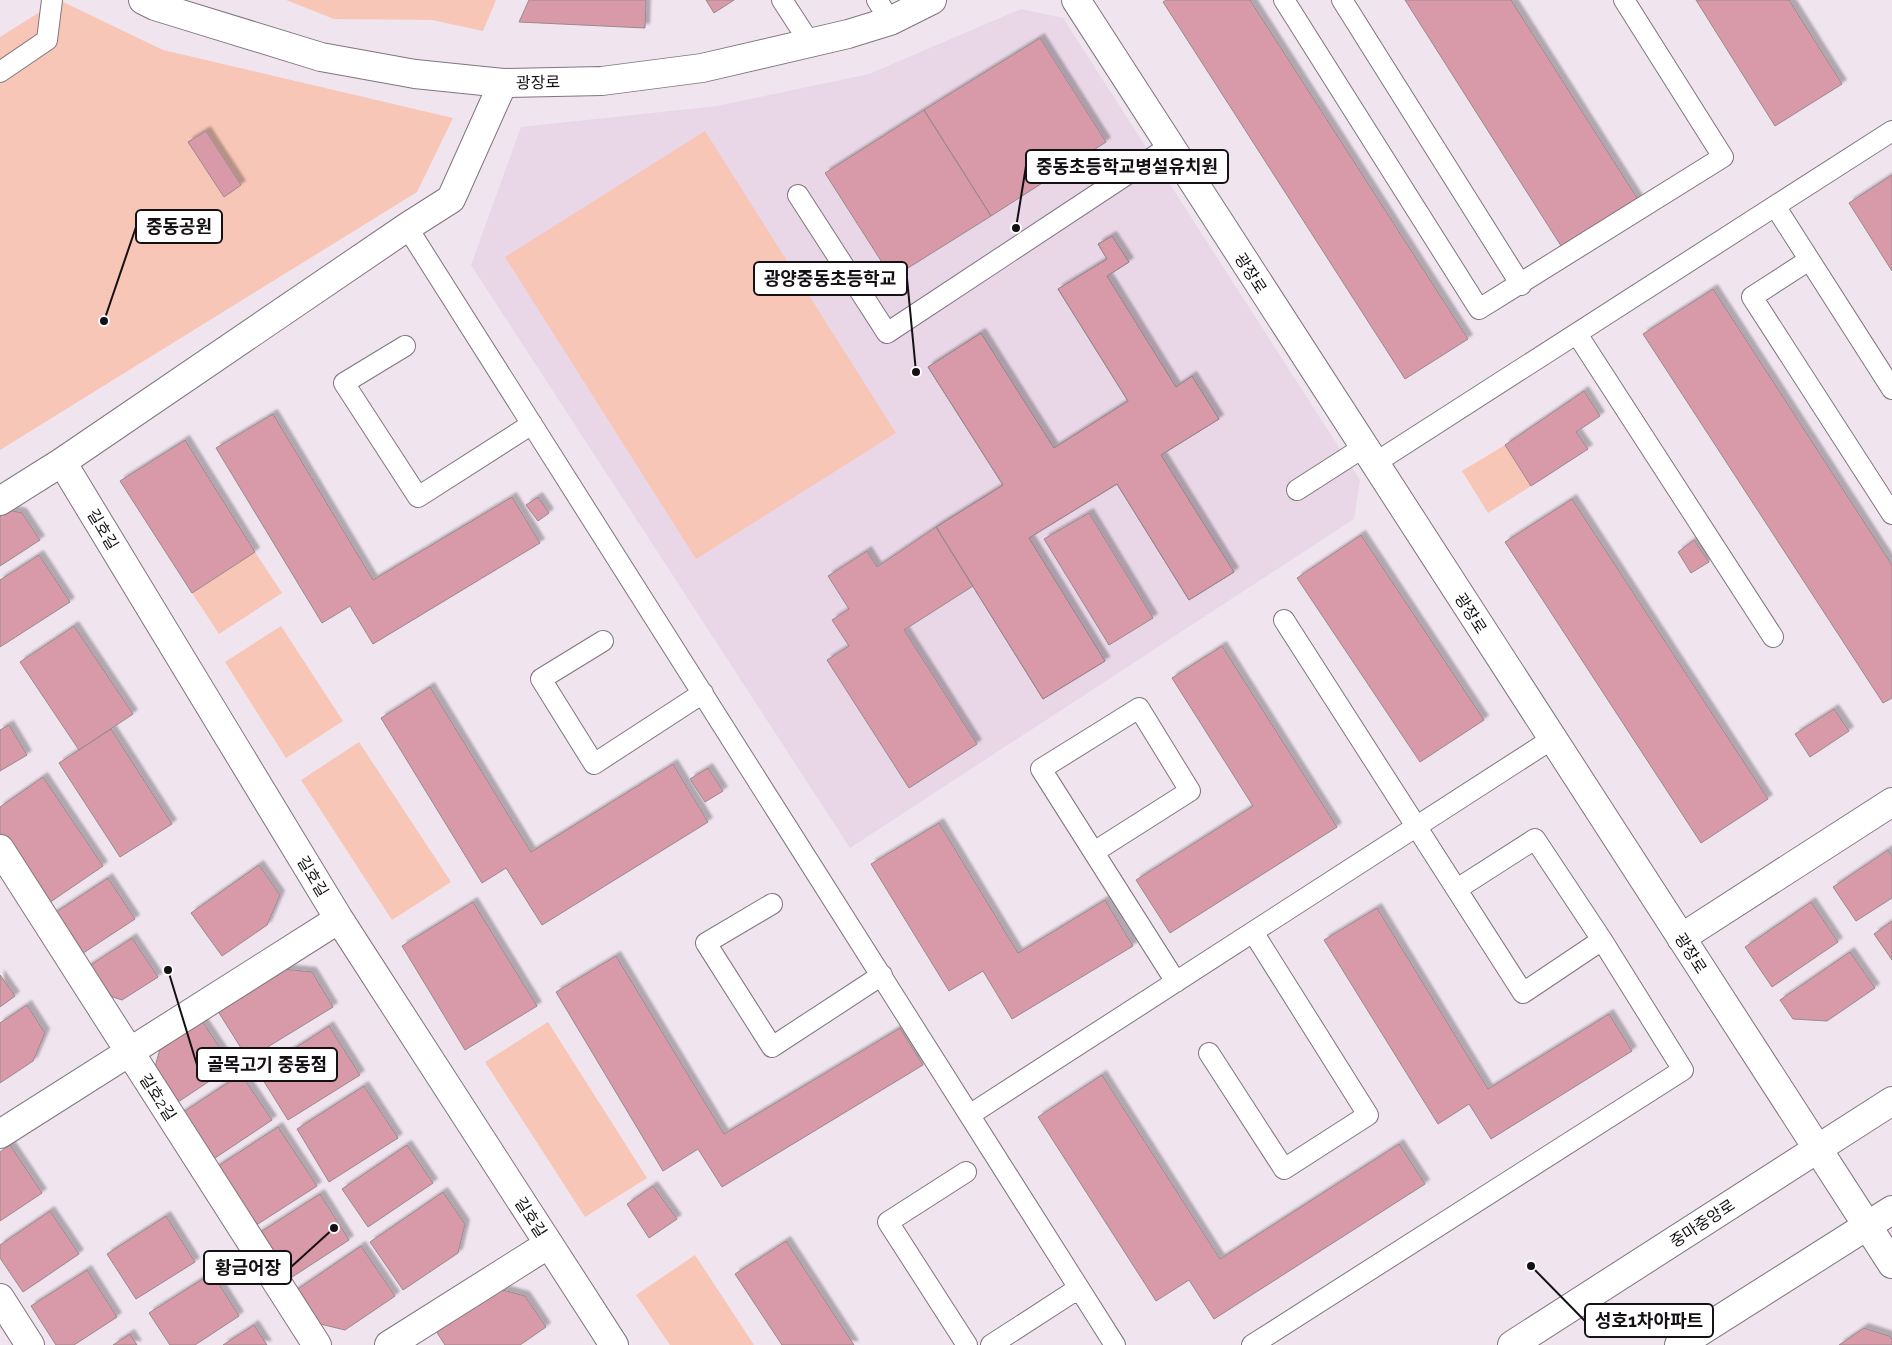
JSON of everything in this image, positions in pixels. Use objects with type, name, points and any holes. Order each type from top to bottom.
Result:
[{"type":"street","name":"광장로","points":[[152,2],[321,57],[415,74],[503,83],[602,81],[702,68],[848,34],[883,10],[932,0]]},
{"type":"street","name":"광장로","points":[[1076,0],[1892,1264]]},
{"type":"street","points":[[0,500],[62,462],[451,199],[503,83]]},
{"type":"street","name":"길호길","points":[[62,462],[339,919],[614,1345]]},
{"type":"street","points":[[1681,938],[1892,802]]},
{"type":"street","name":"길호2길","points":[[0,848],[317,1345]]},
{"type":"street","points":[[0,1134],[339,919]]},
{"type":"street","name":"중마중앙로","points":[[1512,1345],[1892,1101]]},
{"type":"street","points":[[1679,1345],[1892,1210]]},
{"type":"street","points":[[390,1345],[549,1244]]},
{"type":"street","points":[[0,1298],[30,1345]]},
{"type":"lane","points":[[0,72],[47,40],[52,0]]},
{"type":"lane","points":[[782,0],[810,43]]},
{"type":"lane","points":[[1284,0],[1479,310],[1723,157],[1624,0]]},
{"type":"lane","points":[[1342,0],[1520,285]]},
{"type":"lane","points":[[1296,490],[1369,455],[1577,334],[1892,131]]},
{"type":"lane","points":[[798,195],[887,333],[1170,146]]},
{"type":"lane","points":[[1775,206],[1892,389]]},
{"type":"lane","points":[[407,227],[971,1114],[1115,1345]]},
{"type":"lane","points":[[1809,260],[1752,297],[1892,514]]},
{"type":"lane","points":[[1577,334],[1773,638]]},
{"type":"lane","points":[[405,346],[344,383],[418,497],[532,424]]},
{"type":"lane","points":[[1284,620],[1523,993],[1602,940]]},
{"type":"lane","points":[[603,642],[541,679],[594,764],[703,693]]},
{"type":"lane","points":[[1094,852],[1190,791],[1140,708],[1041,769],[1176,982]]},
{"type":"lane","points":[[971,1114],[1552,739]]},
{"type":"lane","points":[[1252,1345],[1683,1070],[1602,940],[1535,839],[1456,889]]},
{"type":"lane","points":[[772,904],[706,943],[772,1047],[882,975]]},
{"type":"lane","points":[[1209,1054],[1284,1170],[1368,1115],[1253,932]]},
{"type":"lane","points":[[966,1172],[888,1222],[967,1345]]},
{"type":"lane","points":[[991,1345],[1079,1288]]},
{"type":"shaded area","points":[[59,0],[163,50],[453,118],[417,192],[0,450],[0,37]]},
{"type":"shaded area","points":[[286,0],[496,0],[483,31],[432,20],[334,19]]},
{"type":"shaded area","points":[[1021,9],[1063,18],[1360,480],[1354,519],[850,848],[471,265],[521,127],[717,106],[869,74]]},
{"type":"shaded area","points":[[705,131],[896,433],[696,559],[505,257]]},
{"type":"shaded area","points":[[1505,445],[1531,486],[1488,513],[1462,471]]},
{"type":"shaded area","points":[[255,552],[282,593],[219,634],[192,593]]},
{"type":"shaded area","points":[[281,626],[343,721],[286,758],[225,662]]},
{"type":"shaded area","points":[[359,742],[451,882],[392,920],[301,780]]},
{"type":"shaded area","points":[[548,1022],[647,1178],[585,1217],[485,1062]]},
{"type":"shaded area","points":[[695,1255],[754,1345],[670,1345],[636,1295]]},
{"type":"building","points":[[529,0],[646,0],[645,28],[519,22]]},
{"type":"building","points":[[706,0],[734,0],[714,13]]},
{"type":"building","points":[[1166,0],[1250,0],[1468,339],[1405,379],[1163,2]]},
{"type":"building","points":[[1405,0],[1511,0],[1639,201],[1563,249]]},
{"type":"building","points":[[1696,0],[1789,0],[1842,84],[1775,126]]},
{"type":"building","points":[[1040,38],[1106,142],[991,216],[924,110]]},
{"type":"building","points":[[924,110],[991,216],[892,278],[825,173]]},
{"type":"building","points":[[206,131],[241,185],[224,197],[188,142]]},
{"type":"building","points":[[1892,175],[1892,271],[1849,203]]},
{"type":"building","points":[[1112,236],[1129,262],[1107,276],[1176,387],[1192,376],[1219,419],[1161,455],[1234,572],[1189,600],[1117,484],[1029,538],[1105,661],[1043,699],[936,527],[1003,485],[928,367],[981,333],[1054,448],[1128,401],[1058,289],[1107,259],[1098,244]]},
{"type":"building","points":[[1112,236],[1129,262],[1107,276],[1176,387],[1192,376],[1219,419],[1161,455],[1234,572],[1189,600],[1117,484],[1029,538],[1105,661],[1043,699],[936,527],[1003,485],[928,367],[981,333],[1054,448],[1128,401],[1058,289],[1107,259],[1098,244]]},
{"type":"building","points":[[1713,289],[1892,565],[1892,698],[1883,703],[1643,334]]},
{"type":"building","points":[[1584,391],[1600,416],[1576,432],[1588,449],[1531,486],[1505,445]]},
{"type":"building","points":[[273,414],[373,580],[512,497],[540,543],[373,644],[350,606],[322,623],[216,448]]},
{"type":"building","points":[[185,440],[255,552],[192,593],[120,481]]},
{"type":"building","points":[[538,497],[549,513],[538,521],[526,505]]},
{"type":"building","points":[[1572,499],[1768,799],[1701,843],[1505,542]]},
{"type":"building","points":[[0,508],[22,513],[40,540],[0,566]]},
{"type":"building","points":[[1089,513],[1153,618],[1109,645],[1044,539]]},
{"type":"building","points":[[936,527],[973,586],[904,630],[977,744],[909,788],[827,660],[849,646],[832,620],[849,609],[828,576],[867,551],[877,567]]},
{"type":"building","points":[[1361,535],[1484,720],[1420,762],[1297,578]]},
{"type":"building","points":[[1694,540],[1709,562],[1691,573],[1678,552]]},
{"type":"building","points":[[39,555],[70,602],[0,647],[0,580]]},
{"type":"building","points":[[74,626],[133,714],[79,750],[20,662]]},
{"type":"building","points":[[1222,646],[1337,827],[1170,933],[1136,880],[1253,806],[1172,678]]},
{"type":"building","points":[[430,687],[531,852],[673,764],[708,822],[542,925],[506,868],[482,883],[381,718]]},
{"type":"building","points":[[1834,709],[1849,731],[1810,757],[1795,734]]},
{"type":"building","points":[[9,725],[27,755],[0,771],[0,730]]},
{"type":"building","points":[[111,729],[172,824],[120,857],[59,763]]},
{"type":"building","points":[[708,768],[723,791],[705,802],[690,779]]},
{"type":"building","points":[[43,777],[103,866],[40,909],[0,849],[0,807]]},
{"type":"building","points":[[939,823],[1018,953],[1105,900],[1133,946],[1012,1019],[983,971],[949,991],[871,864]]},
{"type":"building","points":[[1888,850],[1892,856],[1892,898],[1856,921],[1833,887]]},
{"type":"building","points":[[259,865],[280,895],[267,925],[222,956],[191,913]]},
{"type":"building","points":[[108,878],[135,919],[71,961],[44,920]]},
{"type":"building","points":[[473,902],[537,1006],[465,1050],[402,946]]},
{"type":"building","points":[[1811,902],[1838,942],[1772,987],[1745,947]]},
{"type":"building","points":[[1377,908],[1488,1089],[1609,1014],[1632,1051],[1491,1139],[1469,1104],[1438,1124],[1324,940]]},
{"type":"building","points":[[1892,921],[1892,960],[1874,934]]},
{"type":"building","points":[[132,938],[158,977],[122,1000],[92,990],[80,972]]},
{"type":"building","points":[[1850,952],[1875,988],[1827,1021],[1793,1019],[1780,1000]]},
{"type":"building","points":[[616,956],[724,1134],[900,1028],[923,1065],[722,1187],[698,1149],[663,1171],[556,992]]},
{"type":"building","points":[[273,968],[312,972],[333,1007],[248,1059],[214,1005]]},
{"type":"building","points":[[0,975],[15,996],[0,1007]]},
{"type":"building","points":[[27,1005],[45,1033],[33,1061],[0,1083],[0,1023]]},
{"type":"building","points":[[198,1015],[232,1066],[166,1110],[150,1085],[163,1038]]},
{"type":"building","points":[[329,1026],[360,1075],[288,1120],[258,1072]]},
{"type":"building","points":[[241,1074],[272,1120],[206,1164],[176,1117]]},
{"type":"building","points":[[1102,1075],[1220,1259],[1399,1144],[1425,1184],[1214,1319],[1189,1280],[1156,1301],[1038,1117]]},
{"type":"building","points":[[364,1086],[398,1138],[329,1182],[297,1129]]},
{"type":"building","points":[[278,1127],[317,1186],[250,1229],[212,1170]]},
{"type":"building","points":[[10,1145],[42,1193],[0,1221],[0,1152]]},
{"type":"building","points":[[407,1145],[433,1183],[368,1227],[342,1189]]},
{"type":"building","points":[[653,1186],[677,1219],[649,1238],[627,1204]]},
{"type":"building","points":[[443,1192],[465,1224],[458,1253],[403,1290],[370,1242]]},
{"type":"building","points":[[320,1194],[349,1240],[286,1281],[256,1235]]},
{"type":"building","points":[[50,1211],[79,1254],[23,1292],[0,1258],[0,1245]]},
{"type":"building","points":[[166,1216],[195,1262],[136,1299],[107,1254]]},
{"type":"building","points":[[786,1241],[854,1345],[782,1345],[735,1274]]},
{"type":"building","points":[[361,1246],[395,1296],[345,1330],[312,1322],[292,1293]]},
{"type":"building","points":[[87,1270],[117,1317],[74,1345],[56,1345],[31,1306]]},
{"type":"building","points":[[212,1273],[239,1316],[195,1345],[170,1345],[149,1313]]},
{"type":"building","points":[[499,1289],[525,1296],[546,1327],[520,1345],[445,1345],[436,1331]]},
{"type":"building","points":[[254,1325],[267,1345],[223,1345]]},
{"type":"building","points":[[1864,1328],[1889,1336],[1892,1339],[1892,1345],[1839,1345]]},
{"type":"building","points":[[130,1334],[137,1345],[113,1345]]},
{"type":"place","name":"중동초등학교병설유치원","points":[[1016,228]]},
{"type":"place","name":"중동공원","points":[[104,321]]},
{"type":"place","name":"광양중동초등학교","points":[[916,372]]},
{"type":"place","name":"골목고기 중동점","points":[[168,970]]},
{"type":"place","name":"황금어장","points":[[334,1228]]},
{"type":"place","name":"성호1차아파트","points":[[1531,1266]]}]
